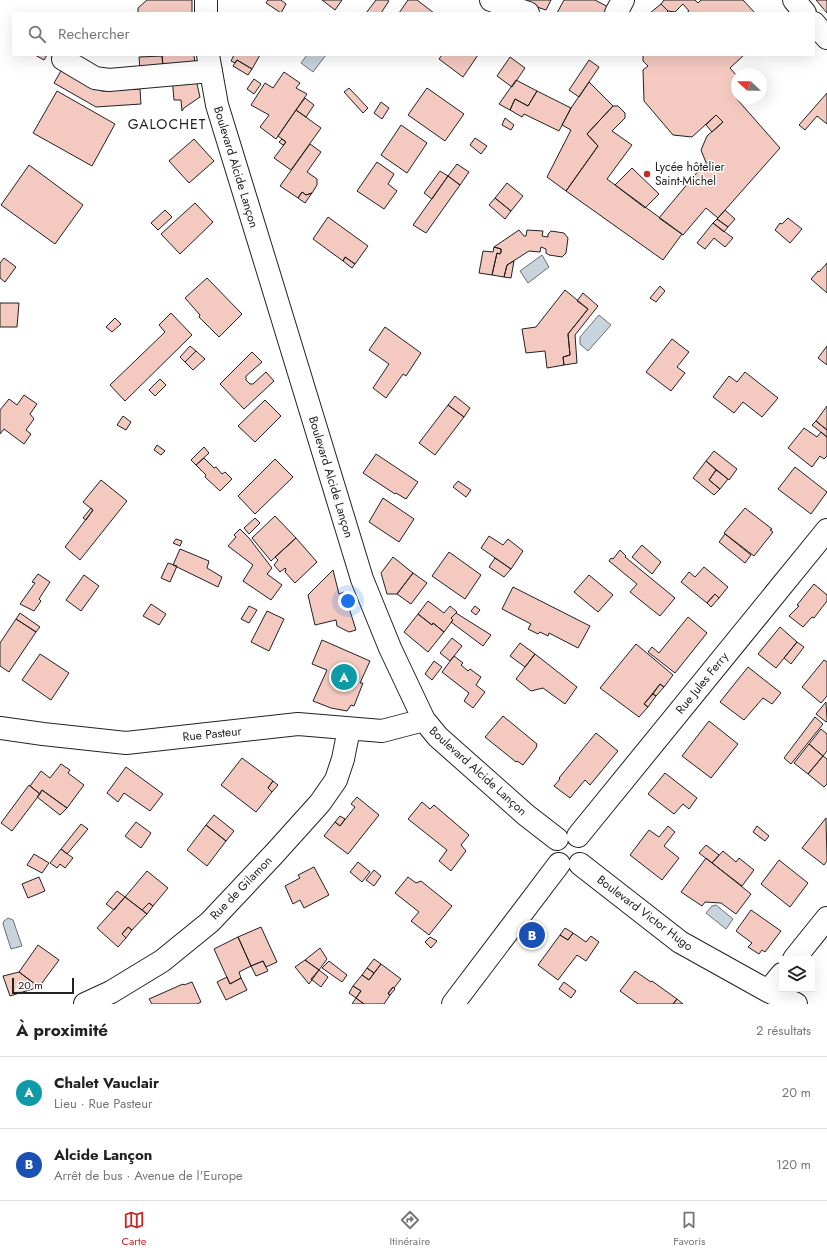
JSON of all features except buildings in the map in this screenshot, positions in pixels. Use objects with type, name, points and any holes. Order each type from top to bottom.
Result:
[{"type":"street","points":[[206,0],[206,12]]},
{"type":"street","points":[[491,0],[525,12]]},
{"type":"street","points":[[616,12],[622,0]]},
{"type":"street","points":[[794,0],[804,12]]},
{"type":"street","points":[[815,24],[827,38]]},
{"type":"street","points":[[63,59],[95,78],[109,80],[210,63]]},
{"type":"street","name":"Boulevard Alcide Lançon","points":[[210,63],[217,105],[362,579],[390,648],[424,720],[438,737],[526,815],[556,839]]},
{"type":"street","name":"Rue Jules Ferry","points":[[578,836],[823,543]]},
{"type":"street","name":"Rue Pasteur","points":[[0,728],[126,743],[298,724],[382,731],[424,720]]},
{"type":"street","name":"Rue de Gilamon","points":[[84,1004],[111,992],[162,961],[210,922],[320,804],[336,780],[343,759],[349,729]]},
{"type":"street","points":[[566,833],[572,833],[578,836],[585,844],[586,849],[584,860],[580,864],[570,868],[559,864],[555,860],[552,849],[556,839],[566,833]]},
{"type":"street","points":[[453,1004],[559,864]]},
{"type":"street","name":"Boulevard Victor Hugo","points":[[580,864],[680,942],[768,991],[796,1004]]},
{"type":"street","points":[[796,956],[827,918]]},
{"type":"street","points":[[768,991],[779,978]]},
{"type":"shaded area","points":[[306,56],[325,56],[313,72],[301,63]]},
{"type":"shaded area","points":[[542,255],[549,267],[528,283],[520,271]]},
{"type":"shaded area","points":[[599,315],[611,325],[588,351],[580,344],[580,337]]},
{"type":"shaded area","points":[[716,905],[733,919],[726,929],[706,913],[712,906]]},
{"type":"shaded area","points":[[8,918],[13,920],[22,946],[11,949],[3,924]]},
{"type":"place","name":"Lycée hôtelier Saint-Michel","points":[[647,174]]},
{"type":"place","name":"Chalet Vauclair","points":[[344,677]]},
{"type":"place","name":"Alcide Lançon","points":[[532,935]]},
{"type":"district","name":"GALOCHET","points":[[167,124]]}]
